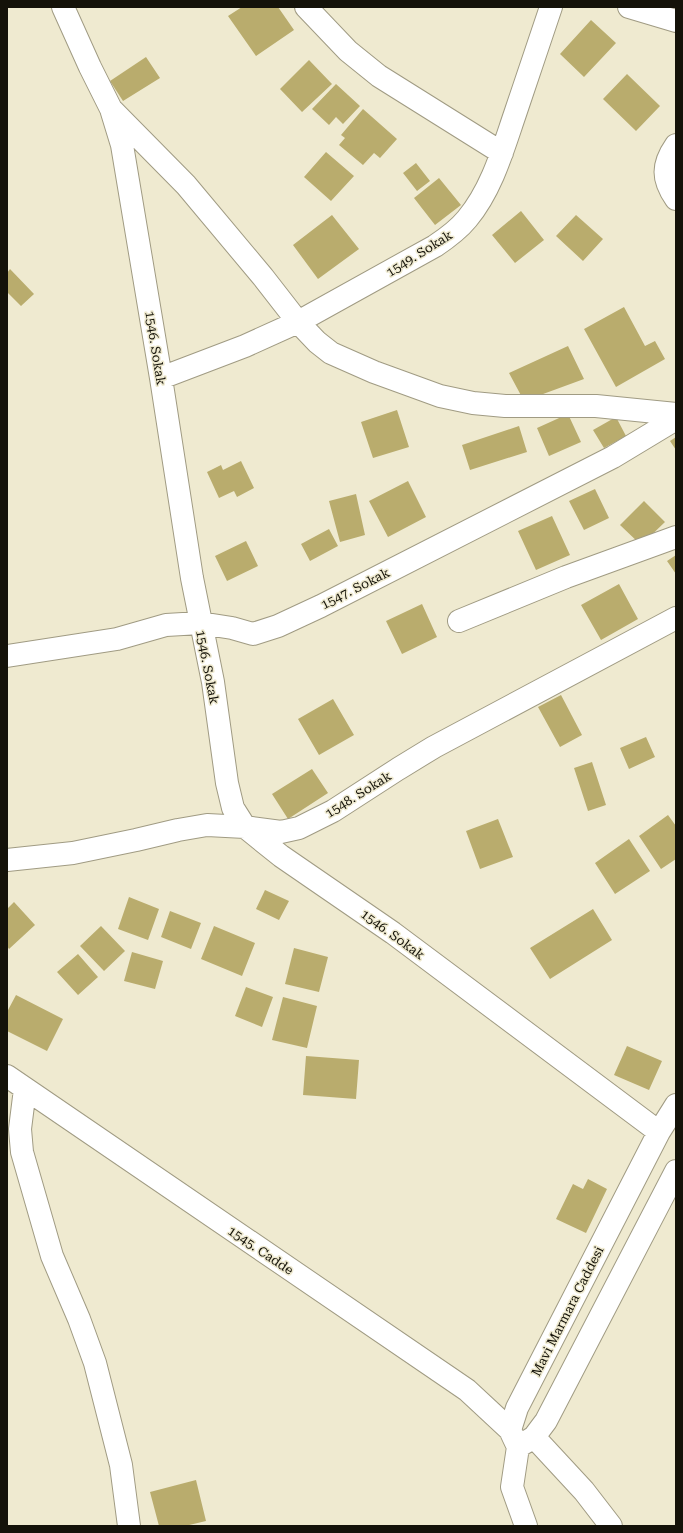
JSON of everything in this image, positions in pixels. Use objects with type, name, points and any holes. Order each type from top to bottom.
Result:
[{"type":"street","name":"1546. Sokak","points":[[63,7],[111,109],[122,145],[161,378],[192,578],[212,682],[227,783],[233,808],[245,827],[281,856],[393,933],[659,1132]]},
{"type":"street","points":[[306,7],[348,51],[379,76],[502,153]]},
{"type":"street","name":"1549. Sokak","points":[[161,378],[245,346],[298,322],[435,246],[454,233],[468,218],[480,200],[502,153],[551,7]]},
{"type":"street","points":[[628,7],[676,21]]},
{"type":"street","points":[[111,109],[186,185],[264,277],[298,322],[317,342],[332,353],[374,372],[440,396],[473,403],[505,406],[596,406],[676,414]]},
{"type":"street","points":[[676,145],[670,154],[665,170],[667,184],[676,199]]},
{"type":"street","name":"1547. Sokak","points":[[7,656],[117,638],[166,625],[200,623],[232,628],[253,634],[278,626],[321,606],[606,461],[676,419]]},
{"type":"street","points":[[459,621],[566,577],[676,537]]},
{"type":"street","name":"1548. Sokak","points":[[7,860],[73,853],[207,825],[245,827],[281,832],[299,828],[333,811],[434,747],[676,618]]},
{"type":"street","name":"1545. Cadde","points":[[7,1076],[467,1390],[584,1491],[611,1526]]},
{"type":"street","points":[[25,1088],[20,1129],[22,1152],[52,1256],[79,1319],[95,1363],[121,1465],[129,1526]]},
{"type":"street","name":"Mavi Marmara Caddesi","points":[[526,1526],[512,1486],[521,1438],[516,1408],[659,1132],[676,1105]]},
{"type":"street","points":[[521,1438],[546,1422],[676,1171]]},
{"type":"building","points":[[242,7],[278,7],[294,30],[256,56],[228,16]]},
{"type":"building","points":[[591,20],[616,43],[584,77],[560,54]]},
{"type":"building","points":[[146,57],[160,78],[123,101],[110,81]]},
{"type":"building","points":[[309,60],[332,84],[302,112],[280,89]]},
{"type":"building","points":[[627,74],[660,106],[636,131],[603,99]]},
{"type":"building","points":[[336,84],[360,106],[343,124],[336,117],[329,125],[312,109]]},
{"type":"building","points":[[363,109],[397,139],[380,158],[374,153],[363,165],[339,145],[345,138],[341,135]]},
{"type":"building","points":[[326,152],[354,176],[331,201],[304,177]]},
{"type":"building","points":[[416,163],[430,181],[417,191],[403,173]]},
{"type":"building","points":[[439,178],[461,205],[435,225],[414,198]]},
{"type":"building","points":[[521,211],[544,240],[515,263],[492,235]]},
{"type":"building","points":[[332,215],[359,249],[318,279],[293,245]]},
{"type":"building","points":[[576,215],[603,239],[583,261],[556,236]]},
{"type":"building","points":[[10,269],[34,294],[21,306],[7,292],[7,273]]},
{"type":"building","points":[[624,307],[645,346],[655,341],[665,359],[616,387],[584,329]]},
{"type":"building","points":[[568,346],[584,379],[524,401],[509,373]]},
{"type":"building","points":[[397,410],[409,447],[373,458],[361,422]]},
{"type":"building","points":[[568,414],[581,442],[549,456],[537,428]]},
{"type":"building","points":[[616,417],[626,436],[604,448],[593,430]]},
{"type":"building","points":[[519,426],[527,452],[470,470],[462,445]]},
{"type":"building","points":[[676,437],[676,450],[670,441]]},
{"type":"building","points":[[241,461],[254,488],[237,497],[234,491],[219,498],[207,472],[221,465],[223,470]]},
{"type":"building","points":[[408,481],[426,517],[388,537],[369,501]]},
{"type":"building","points":[[595,489],[609,518],[584,530],[569,501]]},
{"type":"building","points":[[356,494],[365,535],[340,542],[329,501]]},
{"type":"building","points":[[644,501],[665,522],[641,545],[620,525]]},
{"type":"building","points":[[552,516],[570,555],[536,570],[518,531]]},
{"type":"building","points":[[329,529],[338,546],[310,561],[301,544]]},
{"type":"building","points":[[246,541],[258,566],[227,581],[215,556]]},
{"type":"building","points":[[676,555],[676,574],[667,561]]},
{"type":"building","points":[[619,584],[638,619],[601,640],[581,605]]},
{"type":"building","points":[[422,604],[437,637],[402,654],[386,621]]},
{"type":"building","points":[[561,695],[582,735],[560,747],[538,707]]},
{"type":"building","points":[[333,699],[354,735],[319,755],[298,719]]},
{"type":"building","points":[[646,737],[655,757],[629,769],[620,748]]},
{"type":"building","points":[[592,762],[606,805],[588,811],[574,768]]},
{"type":"building","points":[[312,769],[328,793],[288,819],[272,794]]},
{"type":"building","points":[[668,815],[676,826],[676,859],[661,869],[639,836]]},
{"type":"building","points":[[498,819],[513,857],[480,869],[466,831]]},
{"type":"building","points":[[629,839],[650,871],[615,894],[595,863]]},
{"type":"building","points":[[265,890],[289,901],[279,920],[256,909]]},
{"type":"building","points":[[129,897],[159,909],[148,940],[118,929]]},
{"type":"building","points":[[14,902],[35,925],[9,949],[7,946],[7,909]]},
{"type":"building","points":[[593,909],[612,940],[550,979],[530,948]]},
{"type":"building","points":[[170,911],[201,923],[191,949],[161,937]]},
{"type":"building","points":[[101,926],[125,951],[104,971],[80,946]]},
{"type":"building","points":[[214,926],[255,943],[242,976],[201,959]]},
{"type":"building","points":[[294,948],[328,957],[319,992],[285,984]]},
{"type":"building","points":[[132,952],[163,961],[155,989],[124,981]]},
{"type":"building","points":[[78,954],[98,977],[78,995],[57,972]]},
{"type":"building","points":[[246,987],[273,997],[262,1027],[235,1016]]},
{"type":"building","points":[[16,995],[63,1019],[47,1051],[7,1031],[7,1012]]},
{"type":"building","points":[[283,997],[317,1006],[307,1048],[272,1040]]},
{"type":"building","points":[[627,1046],[662,1061],[649,1090],[614,1075]]},
{"type":"building","points":[[306,1056],[359,1060],[356,1099],[303,1095]]},
{"type":"building","points":[[588,1179],[607,1189],[586,1233],[556,1219],[573,1184],[583,1189]]},
{"type":"building","points":[[196,1480],[206,1521],[185,1526],[159,1526],[150,1492]]}]
